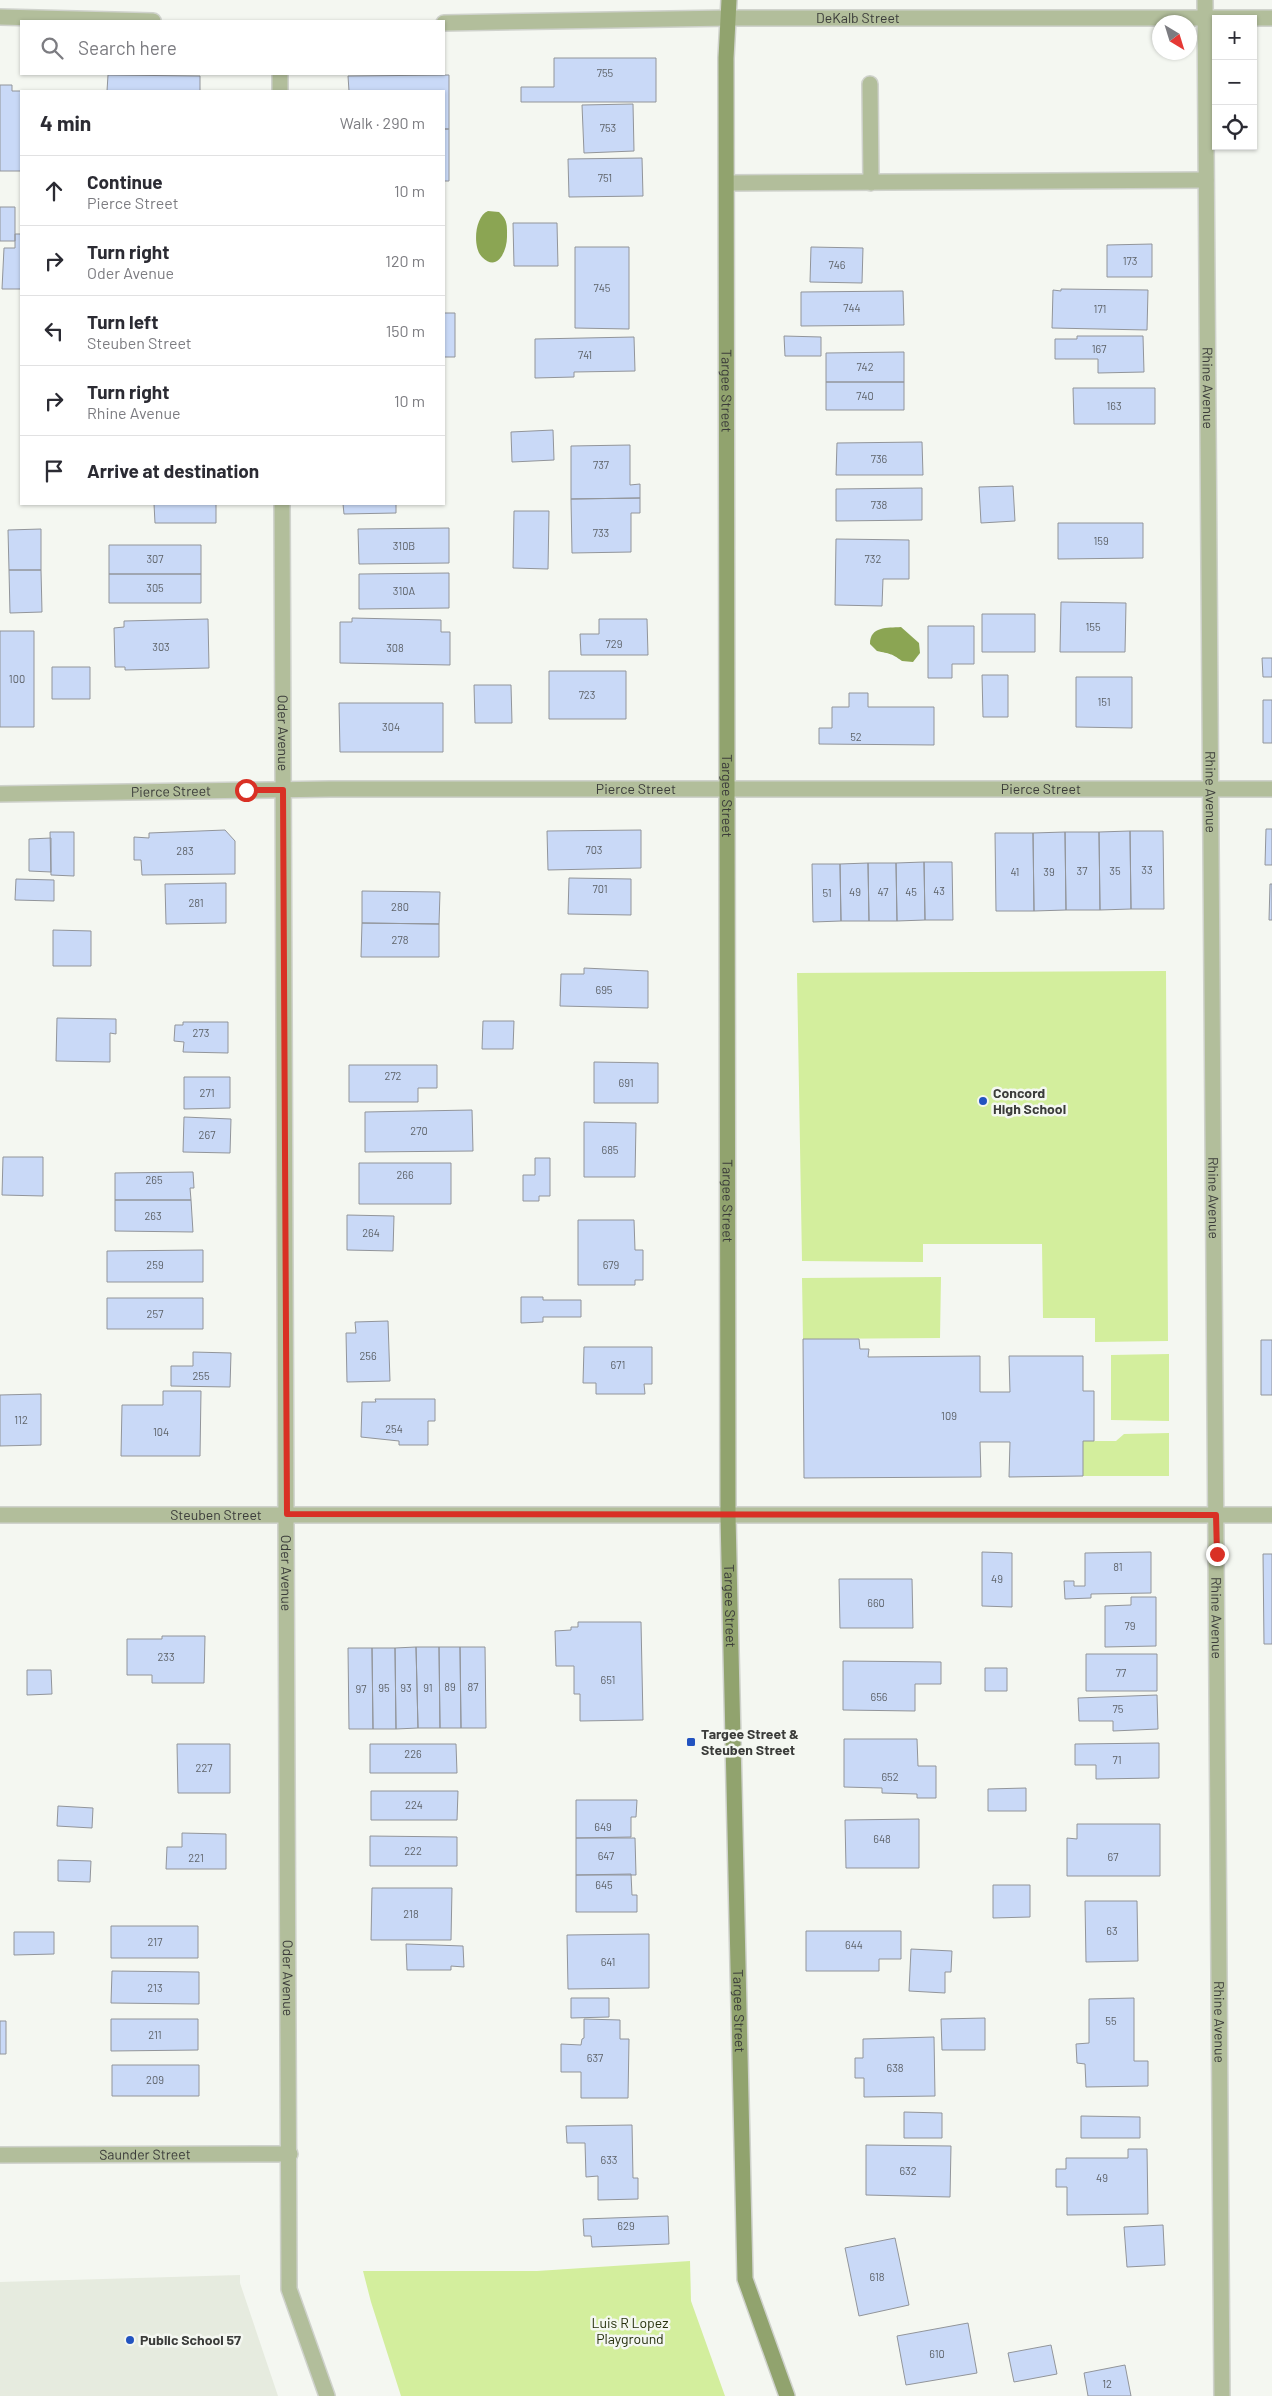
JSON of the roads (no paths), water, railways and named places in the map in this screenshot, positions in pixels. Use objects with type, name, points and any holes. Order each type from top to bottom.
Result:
[{"type":"main road","name":"Targee Street","points":[[730,0],[726,58],[728,1516],[745,2279],[787,2396]]},
{"type":"street","name":"Rhine Avenue","points":[[1205,0],[1222,2396]]},
{"type":"street","points":[[0,16],[122,20]]},
{"type":"street","name":"DeKalb Street","points":[[445,23],[728,18],[1272,18]]},
{"type":"street","points":[[280,75],[280,90]]},
{"type":"street","points":[[870,84],[871,183]]},
{"type":"street","points":[[727,183],[1206,180]]},
{"type":"street","name":"Oder Avenue","points":[[282,505],[290,2154],[289,2289],[327,2396]]},
{"type":"street","name":"Pierce Street","points":[[0,794],[283,790],[1272,789]]},
{"type":"street","name":"Steuben Street","points":[[0,1515],[1272,1515]]},
{"type":"street","name":"Saunder Street","points":[[0,2156],[290,2154]]},
{"type":"place","name":"Concord High School","points":[[983,1101]]},
{"type":"place","name":"Targee Street & Steuben Street","points":[[691,1742]]},
{"type":"place","name":"Public School 57","points":[[130,2340]]},
{"type":"park label","name":"Luis R Lopez Playground","points":[[630,2332]]}]
